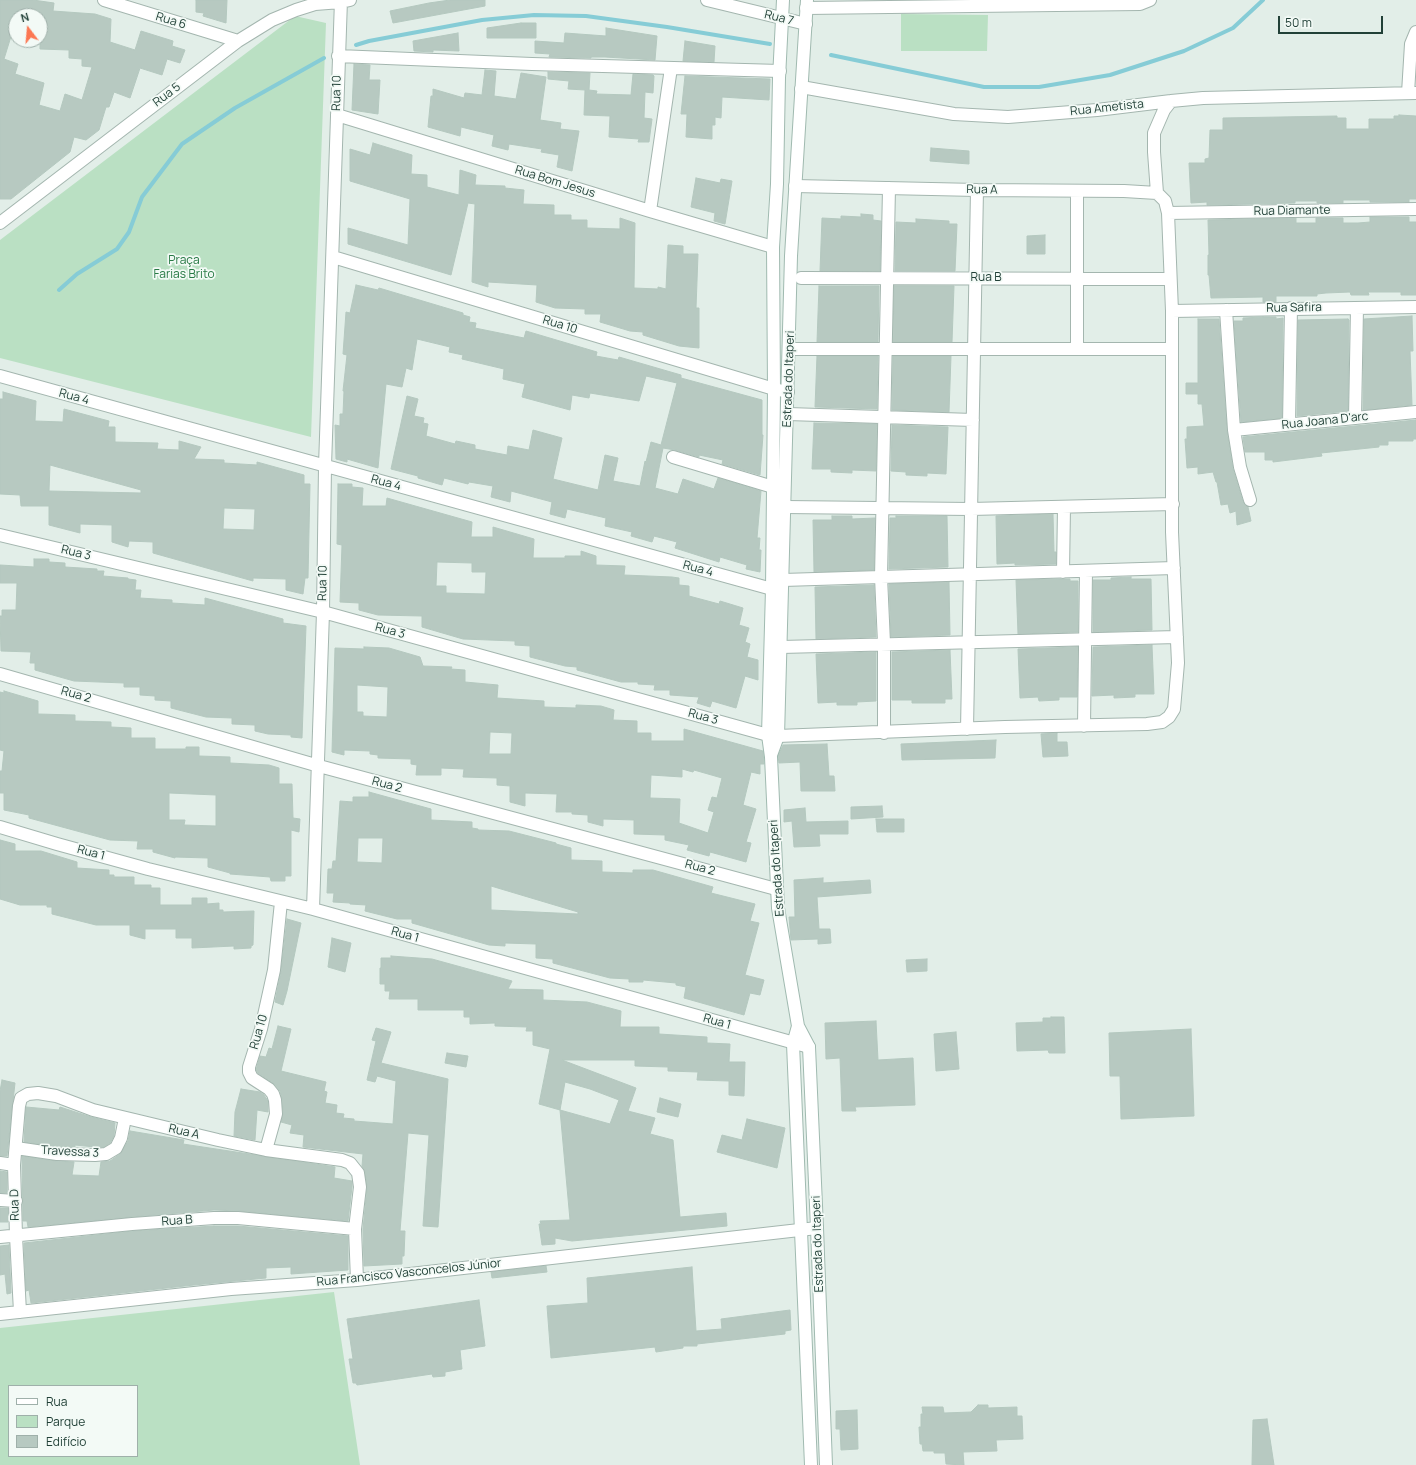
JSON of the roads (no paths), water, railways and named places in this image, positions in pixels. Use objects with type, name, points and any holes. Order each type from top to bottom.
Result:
[{"type":"street","name":"Rua 6","points":[[104,0],[238,41]]},
{"type":"street","name":"Rua 7","points":[[707,0],[806,24]]},
{"type":"street","name":"Estrada do Itaperi","points":[[773,736],[773,247],[784,0]]},
{"type":"street","points":[[806,4],[1140,4],[1150,0]]},
{"type":"street","name":"Rua 5","points":[[0,223],[238,41],[272,20],[296,10],[315,4],[344,1]]},
{"type":"street","name":"Rua 10","points":[[314,909],[323,612],[325,466],[333,257],[338,56],[344,1]]},
{"type":"street","name":"Estrada do Itaperi","points":[[806,4],[791,256],[790,349],[781,647],[771,757],[778,908],[798,1026],[809,1047],[826,1465]]},
{"type":"street","points":[[1412,93],[1411,44],[1416,32]]},
{"type":"street","points":[[338,56],[780,71]]},
{"type":"street","points":[[650,211],[671,68]]},
{"type":"street","name":"Rua Ametista","points":[[801,89],[807,88],[954,114],[1008,116],[1097,110],[1203,98],[1412,93]]},
{"type":"street","name":"Rua 3","points":[[0,535],[323,612],[773,736],[1147,724],[1162,722],[1169,717],[1174,709],[1177,682],[1177,637],[1173,504],[1172,311],[1163,202],[1154,152],[1154,133],[1164,110],[1171,101]]},
{"type":"street","name":"Rua Bom Jesus","points":[[337,115],[773,247]]},
{"type":"street","name":"Rua A","points":[[796,186],[977,190],[1124,191],[1163,202]]},
{"type":"street","points":[[884,733],[884,643],[881,577],[889,188]]},
{"type":"street","points":[[967,729],[977,190]]},
{"type":"street","points":[[1076,349],[1077,191]]},
{"type":"street","name":"Rua Diamante","points":[[1163,202],[1416,209]]},
{"type":"street","name":"Rua 10","points":[[333,257],[788,392]]},
{"type":"street","name":"Rua B","points":[[801,278],[1170,278]]},
{"type":"street","name":"Rua Safira","points":[[1172,311],[1416,307]]},
{"type":"street","points":[[1289,424],[1291,308]]},
{"type":"street","points":[[1355,418],[1356,308]]},
{"type":"street","points":[[1226,310],[1234,430],[1240,467],[1250,500]]},
{"type":"street","points":[[790,349],[1172,349]]},
{"type":"street","name":"Rua 4","points":[[0,376],[772,590]]},
{"type":"street","name":"Rua Joana D'arc","points":[[1234,430],[1416,412]]},
{"type":"street","points":[[788,414],[972,420]]},
{"type":"street","points":[[673,457],[773,487]]},
{"type":"street","points":[[785,507],[971,509],[1173,504]]},
{"type":"street","points":[[1063,572],[1064,507]]},
{"type":"street","points":[[783,580],[1174,568]]},
{"type":"street","points":[[1084,726],[1086,571]]},
{"type":"street","points":[[781,647],[884,643],[1177,637]]},
{"type":"street","name":"Rua 2","points":[[0,674],[319,766],[776,889]]},
{"type":"street","name":"Rua 1","points":[[0,827],[72,848],[314,909],[793,1044],[809,1047]]},
{"type":"street","name":"Rua 10","points":[[266,1150],[276,1114],[275,1100],[269,1089],[252,1078],[249,1072],[249,1067],[261,1029],[274,970],[282,902]]},
{"type":"street","name":"Estrada do Itaperi","points":[[798,1026],[793,1044],[810,1465]]},
{"type":"street","name":"Rua A","points":[[21,1098],[28,1094],[38,1093],[56,1096],[93,1110],[218,1140],[266,1150],[342,1160],[350,1163],[358,1173],[360,1187],[354,1229]]},
{"type":"street","name":"Rua D","points":[[20,1312],[14,1165],[21,1098]]},
{"type":"street","name":"Travessa 3","points":[[16,1148],[57,1154],[106,1154],[116,1148],[121,1138],[125,1118]]},
{"type":"street","points":[[0,1163],[14,1165]]},
{"type":"street","points":[[0,1200],[16,1201]]},
{"type":"street","name":"Rua B","points":[[0,1237],[109,1226],[214,1218],[238,1218],[354,1229]]},
{"type":"street","name":"Rua Francisco Vasconcelos Júnior","points":[[0,1314],[231,1289],[357,1280],[817,1228]]},
{"type":"street","points":[[354,1229],[357,1280]]},
{"type":"waterway","points":[[831,55],[984,87],[1039,87],[1110,75],[1184,51],[1233,28],[1263,0]]},
{"type":"waterway","points":[[356,45],[369,41],[482,20],[534,15],[586,16],[667,27],[770,44]]},
{"type":"waterway","points":[[59,290],[77,274],[117,249],[129,232],[142,197],[182,144],[235,108],[324,58]]},
{"type":"park label","name":"Praça Farias Brito","points":[[184,268]]}]
